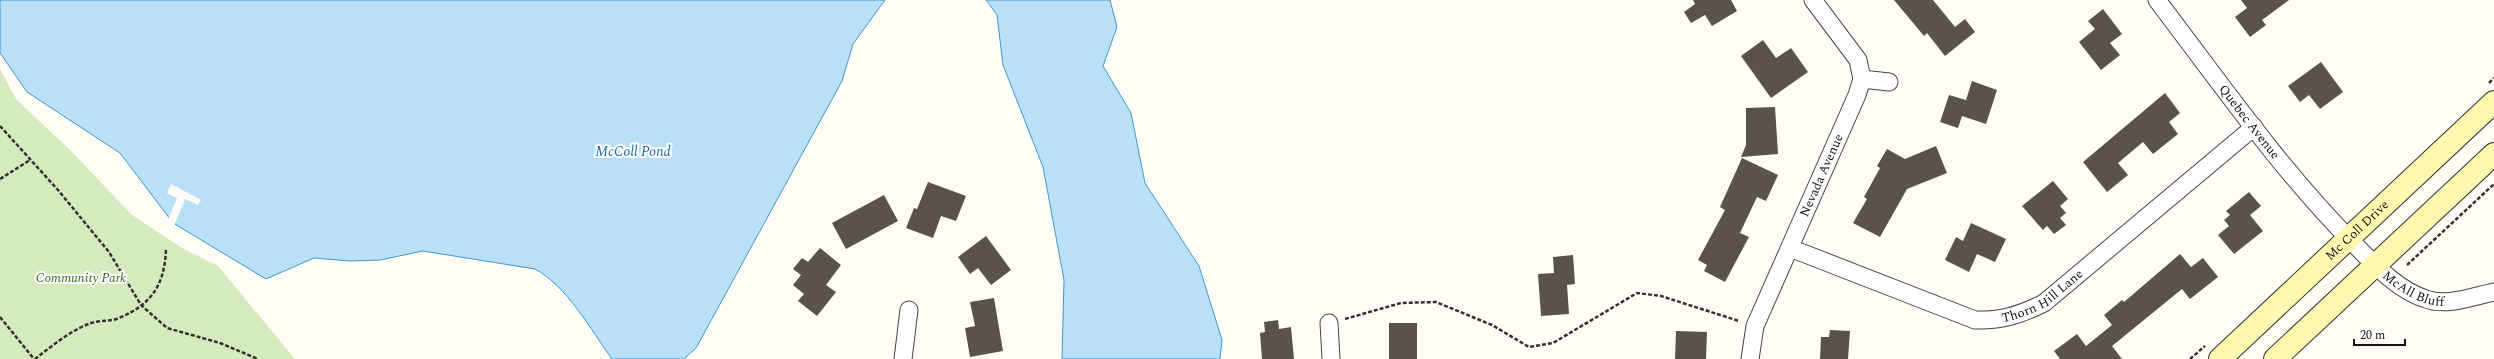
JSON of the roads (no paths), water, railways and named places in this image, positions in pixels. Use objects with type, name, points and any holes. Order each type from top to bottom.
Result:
[{"type":"main road","name":"Mc Coll Drive","points":[[2220,359],[2494,102]]},
{"type":"main road","points":[[2274,359],[2494,154]]},
{"type":"street","name":"Nevada Avenue","points":[[1750,359],[1755,326],[1857,96],[1862,79],[1858,60],[1813,0]]},
{"type":"street","name":"Quebec Avenue","points":[[2157,0],[2254,127],[2325,214],[2348,238]]},
{"type":"street","points":[[1862,79],[1889,82]]},
{"type":"street","name":"Thorn Hill Lane","points":[[1790,248],[1975,320],[1995,321],[2020,315],[2044,303],[2254,127]]},
{"type":"street","name":"McAll Bluff","points":[[2348,238],[2375,265],[2406,290],[2427,300],[2461,299],[2494,292]]},
{"type":"street","points":[[903,359],[909,310]]},
{"type":"street","points":[[1329,323],[1331,359]]},
{"type":"water","name":"McColl Pond","points":[[0,0],[885,0],[853,44],[842,81],[696,348],[684,359],[612,359],[568,297],[558,286],[535,269],[423,251],[380,260],[350,261],[314,258],[266,279],[173,223],[120,153],[27,92],[0,53]]},
{"type":"water","points":[[986,0],[1110,0],[1117,27],[1103,66],[1131,113],[1145,183],[1199,266],[1222,340],[1220,359],[1062,359],[1064,280],[1043,167],[1003,65],[997,15]]},
{"type":"park label","name":"Community Park","points":[[81,278]]}]
